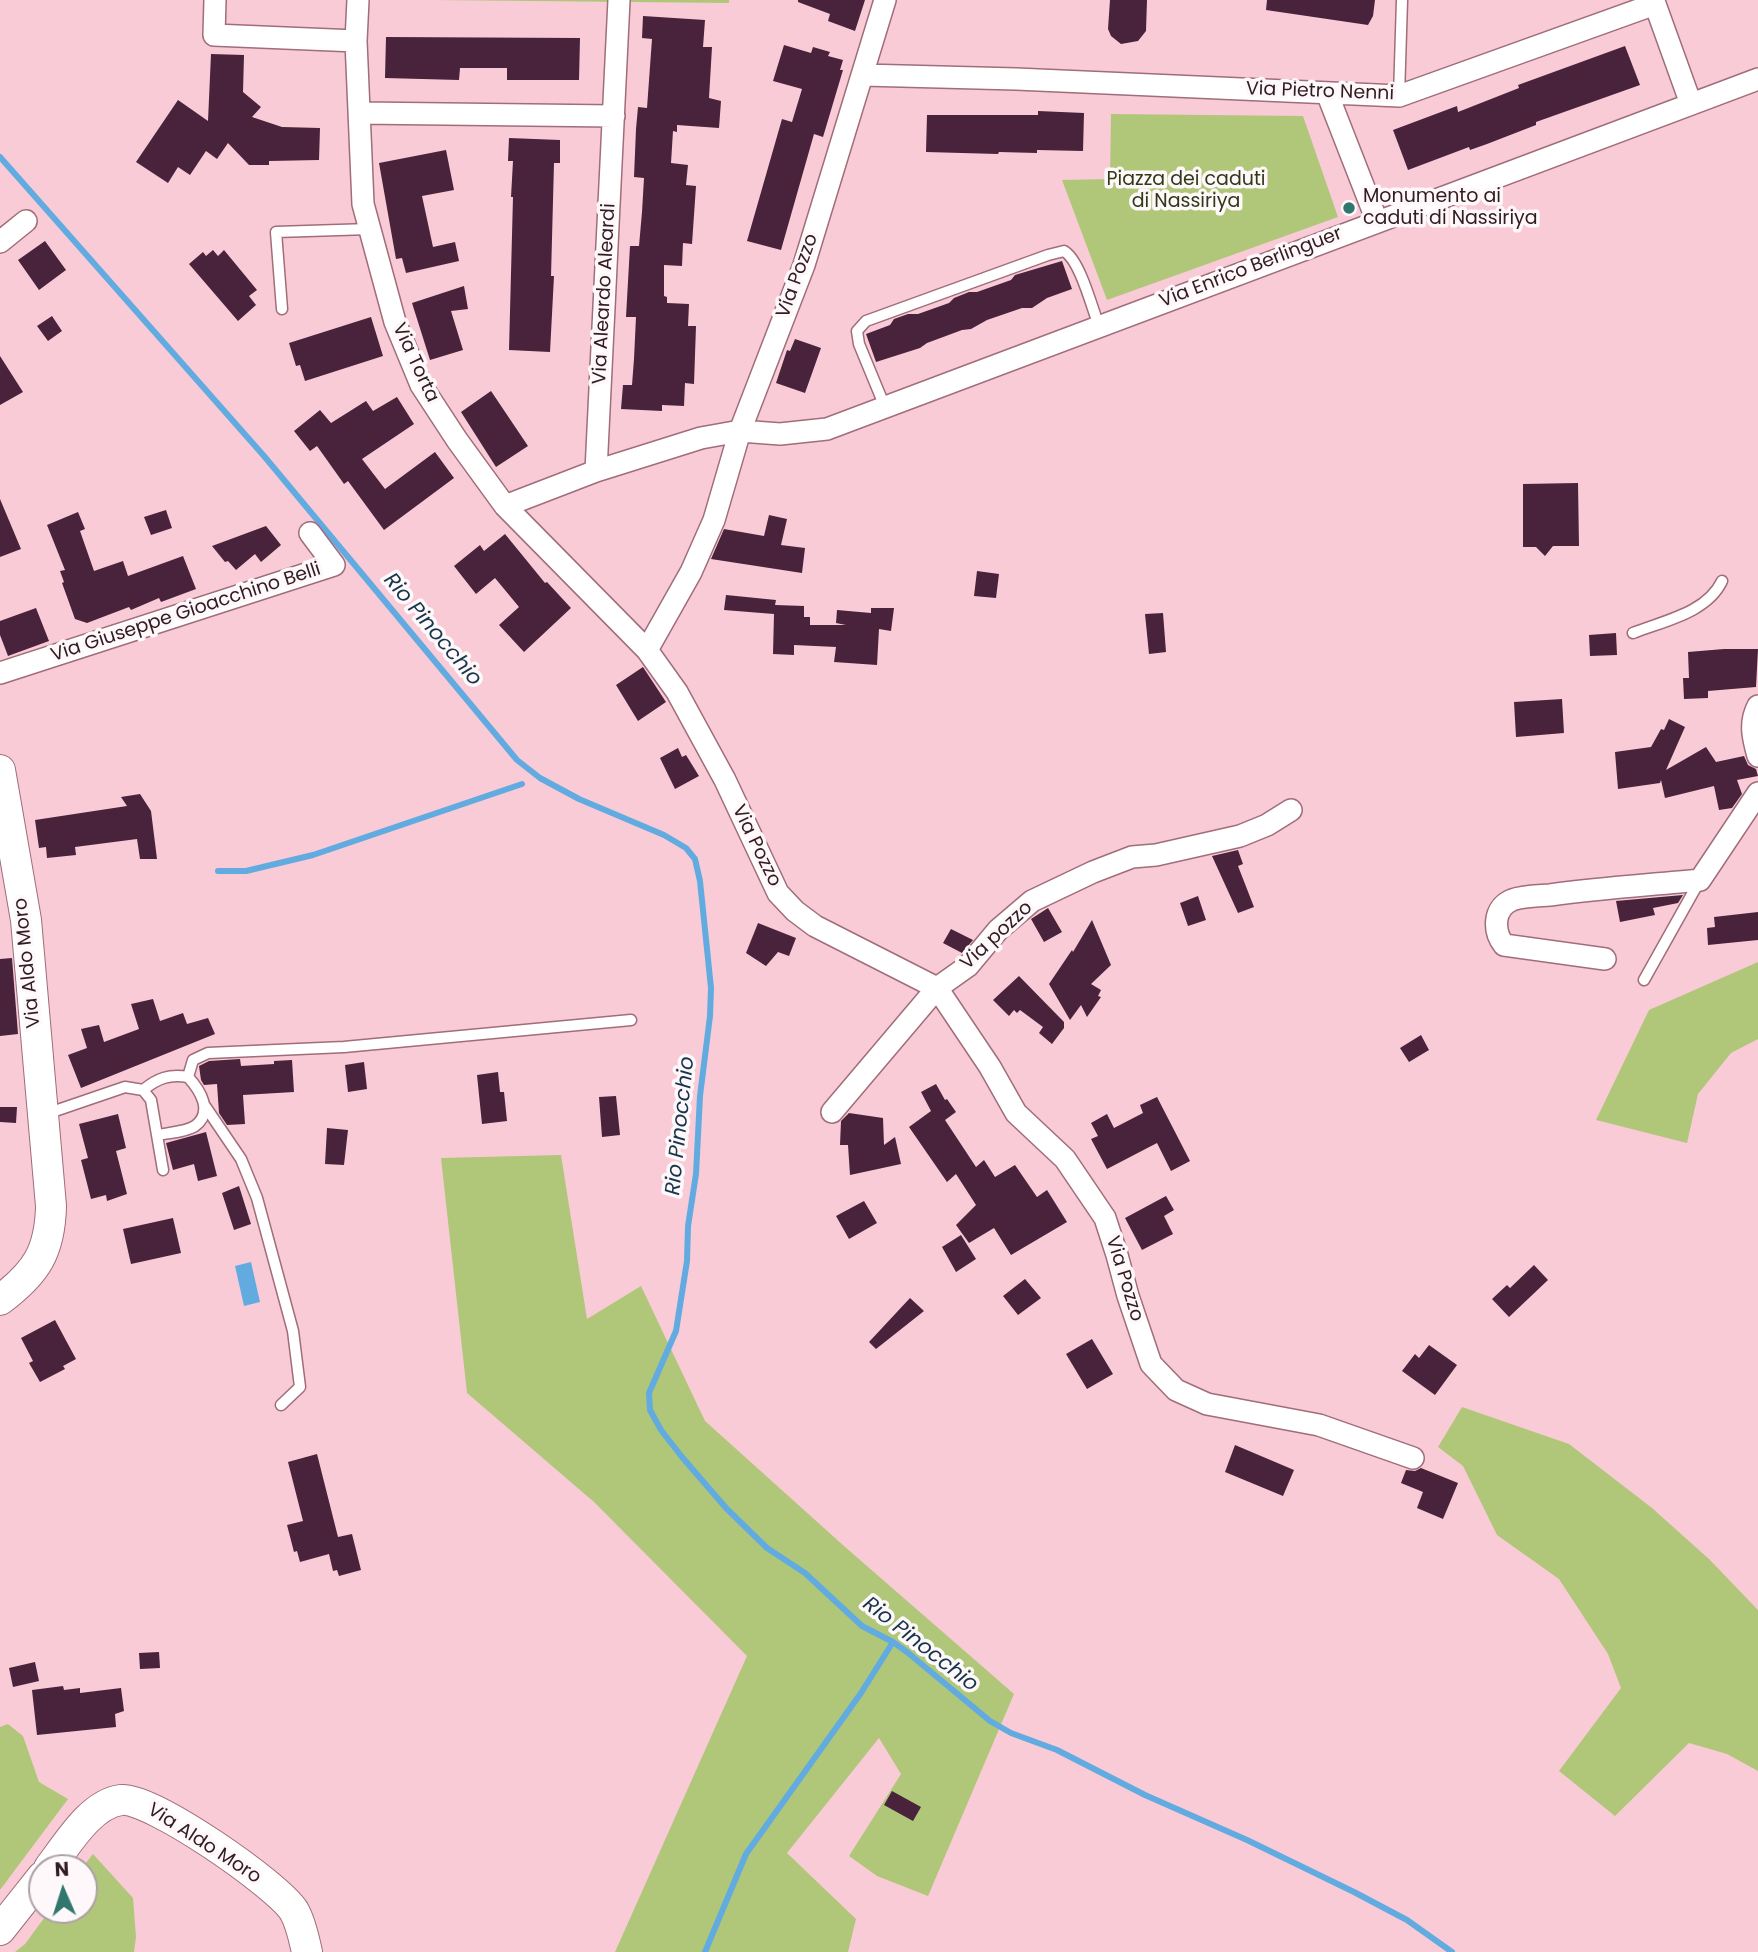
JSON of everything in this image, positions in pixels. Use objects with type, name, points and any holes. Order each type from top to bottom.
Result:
[{"type":"main road","name":"Via Aldo Moro","points":[[0,770],[26,920],[51,1206],[49,1236],[42,1255],[22,1284],[0,1300]]},
{"type":"main road","name":"Via Aldo Moro","points":[[61,1854],[92,1816],[110,1803],[124,1799],[139,1802],[206,1840],[270,1887],[294,1912],[307,1952]]},
{"type":"main road","points":[[0,1930],[28,1895]]},
{"type":"street","points":[[215,0],[214,35],[356,41]]},
{"type":"street","name":"Via Torta","points":[[358,0],[356,41],[363,204],[395,322],[421,384],[457,440],[505,506],[647,650]]},
{"type":"street","name":"Via Aleardo Aleardi","points":[[596,471],[619,0]]},
{"type":"street","name":"Via Pozzo","points":[[884,0],[804,265],[740,431],[714,520],[691,572],[647,650],[677,692],[707,747],[778,892],[795,911],[815,926],[937,988],[990,1067],[1016,1113],[1065,1159],[1105,1218],[1151,1364],[1176,1390],[1208,1404],[1319,1425],[1413,1458]]},
{"type":"street","name":"Via Pietro Nenni","points":[[863,75],[1399,96],[1654,2],[1691,104]]},
{"type":"street","name":"Via Enrico Berlinguer","points":[[740,431],[780,434],[827,429],[1758,79]]},
{"type":"street","points":[[1327,93],[1377,221]]},
{"type":"street","points":[[360,113],[614,116]]},
{"type":"street","points":[[0,242],[26,221]]},
{"type":"street","points":[[505,506],[596,471],[701,438],[740,431]]},
{"type":"street","name":"Via Giuseppe Gioacchino Belli","points":[[0,673],[334,565],[310,533]]},
{"type":"street","points":[[1758,706],[1752,718],[1758,756]]},
{"type":"street","points":[[1605,959],[1504,945],[1497,935],[1496,920],[1501,909],[1512,900],[1700,880],[1758,793]]},
{"type":"street","name":"Via pozzo","points":[[832,1112],[937,988],[968,965],[998,930],[1032,901],[1132,857],[1156,855],[1240,836],[1267,825],[1291,810]]},
{"type":"lane","points":[[1399,96],[1402,0]]},
{"type":"lane","points":[[282,309],[276,232],[370,229]]},
{"type":"lane","points":[[885,407],[859,344],[857,331],[866,321],[1065,251],[1076,265],[1099,326]]},
{"type":"lane","points":[[1633,633],[1693,610],[1718,590],[1723,581]]},
{"type":"lane","points":[[1644,979],[1700,880]]},
{"type":"lane","points":[[188,1077],[193,1060],[208,1053],[344,1047],[631,1020]]},
{"type":"lane","points":[[143,1090],[155,1080],[172,1075],[188,1077],[198,1088],[205,1106],[241,1159],[257,1198],[289,1318],[300,1387],[281,1405]]},
{"type":"lane","points":[[43,1115],[125,1087],[143,1090],[151,1100],[163,1170]]},
{"type":"lane","points":[[157,1135],[194,1127],[203,1117],[205,1106]]},
{"type":"green space","points":[[433,0],[729,0],[729,3]]},
{"type":"green space","name":"Piazza dei caduti di Nassiriya","points":[[1111,114],[1303,116],[1338,217],[1107,300],[1062,180],[1110,179]]},
{"type":"green space","points":[[1758,962],[1758,1039],[1731,1053],[1698,1094],[1687,1143],[1596,1120],[1649,1010]]},
{"type":"green space","points":[[561,1155],[587,1319],[641,1286],[705,1421],[1014,1694],[928,1896],[877,1876],[849,1856],[901,1774],[879,1738],[787,1853],[856,1919],[848,1952],[615,1952],[747,1656],[594,1502],[467,1393],[441,1158]]},
{"type":"green space","points":[[1462,1407],[1569,1444],[1652,1508],[1709,1559],[1758,1610],[1758,1771],[1727,1754],[1689,1743],[1615,1816],[1559,1771],[1621,1688],[1608,1654],[1559,1579],[1497,1535],[1463,1466],[1438,1447]]},
{"type":"green space","points":[[8,1724],[23,1736],[39,1782],[68,1799],[0,1890],[0,1727]]},
{"type":"green space","points":[[98,1860],[133,1898],[136,1937],[134,1952],[15,1952],[25,1944],[40,1924],[98,1924]]},
{"type":"water","points":[[251,1262],[260,1302],[244,1306],[235,1266]]},
{"type":"building","points":[[798,0],[865,0],[855,31],[828,21],[830,14]]},
{"type":"building","points":[[1110,0],[1147,0],[1146,31],[1138,41],[1121,44],[1111,36],[1108,29]]},
{"type":"building","points":[[1267,0],[1375,0],[1373,16],[1368,25],[1266,10]]},
{"type":"building","points":[[643,16],[705,20],[703,47],[712,47],[709,98],[721,101],[719,128],[677,125],[677,132],[673,131],[671,163],[688,165],[686,185],[696,186],[692,244],[683,243],[682,266],[664,265],[664,296],[667,297],[667,303],[689,304],[688,326],[696,326],[694,384],[685,383],[684,406],[662,405],[662,411],[621,409],[623,385],[632,385],[636,317],[626,317],[630,246],[639,246],[644,178],[634,177],[636,129],[638,107],[647,108],[652,39],[642,38]]},
{"type":"building","points":[[386,37],[580,38],[579,80],[507,80],[507,68],[460,68],[459,80],[385,78]]},
{"type":"building","points":[[784,45],[811,53],[813,47],[830,52],[828,56],[843,60],[840,70],[843,70],[823,137],[814,134],[781,250],[747,241],[782,119],[792,122],[802,89],[773,81]]},
{"type":"building","points":[[1625,46],[1640,85],[1536,122],[1536,125],[1487,144],[1470,150],[1469,147],[1408,170],[1393,130],[1457,106],[1458,112],[1519,88],[1518,85]]},
{"type":"building","points":[[211,54],[244,55],[243,92],[261,107],[252,117],[282,127],[320,128],[319,160],[269,161],[269,165],[249,165],[228,143],[217,159],[206,151],[190,175],[178,167],[168,183],[136,162],[178,100],[208,121]]},
{"type":"building","points":[[1038,111],[1084,113],[1083,151],[1037,150],[1037,153],[998,154],[926,152],[927,115],[1038,115]]},
{"type":"building","points":[[509,138],[560,140],[560,163],[554,163],[551,276],[554,276],[550,352],[509,350],[513,161],[508,161]]},
{"type":"building","points":[[446,150],[454,190],[422,196],[433,247],[455,242],[459,261],[406,273],[402,258],[396,259],[379,163]]},
{"type":"building","points":[[45,241],[66,270],[39,290],[18,260]]},
{"type":"building","points":[[213,250],[218,256],[224,250],[257,290],[249,296],[256,305],[238,321],[189,264],[203,252],[206,256]]},
{"type":"building","points":[[1062,261],[1072,289],[1047,298],[1032,308],[1022,308],[987,320],[971,329],[876,362],[866,334],[890,325],[894,319],[918,314],[949,303],[969,292],[977,292],[1011,280],[1015,275]]},
{"type":"building","points":[[464,286],[468,309],[451,311],[463,350],[430,360],[412,303]]},
{"type":"building","points":[[52,316],[62,331],[48,341],[37,326]]},
{"type":"building","points":[[371,317],[383,356],[305,381],[300,365],[296,366],[289,343]]},
{"type":"building","points":[[795,339],[821,348],[805,393],[776,383],[787,350],[790,351]]},
{"type":"building","points":[[0,356],[23,392],[0,405]]},
{"type":"building","points":[[491,391],[528,446],[496,467],[461,412]]},
{"type":"building","points":[[397,397],[414,424],[362,459],[385,489],[435,452],[454,478],[384,530],[348,481],[344,484],[317,446],[310,451],[294,431],[320,410],[331,423],[366,401],[373,411]]},
{"type":"building","points":[[1578,483],[1579,546],[1553,546],[1545,556],[1536,547],[1523,547],[1523,484]]},
{"type":"building","points":[[0,499],[21,549],[0,557]]},
{"type":"building","points":[[166,510],[172,528],[151,535],[144,517]]},
{"type":"building","points":[[78,512],[85,529],[80,531],[94,571],[123,561],[128,576],[183,556],[196,589],[161,602],[159,598],[131,610],[129,607],[87,623],[75,619],[62,583],[64,582],[60,571],[65,570],[47,525]]},
{"type":"building","points":[[769,515],[787,519],[781,545],[805,548],[802,573],[711,559],[724,529],[764,536]]},
{"type":"building","points":[[266,526],[281,545],[261,562],[255,554],[236,570],[228,561],[225,562],[212,546]]},
{"type":"building","points":[[505,534],[545,583],[547,582],[571,608],[524,652],[499,625],[519,607],[495,578],[476,594],[454,566],[480,545],[484,551]]},
{"type":"building","points":[[977,571],[999,574],[996,598],[974,596]]},
{"type":"building","points":[[726,595],[776,600],[775,605],[804,606],[804,617],[810,617],[810,625],[846,625],[836,623],[837,610],[871,613],[871,608],[894,608],[891,631],[879,629],[877,665],[834,662],[836,647],[794,645],[794,655],[773,654],[774,614],[724,610]]},
{"type":"building","points":[[36,608],[49,641],[8,656],[0,635],[0,621]]},
{"type":"building","points":[[1163,613],[1166,652],[1149,654],[1145,614]]},
{"type":"building","points":[[1616,633],[1617,655],[1590,656],[1589,635]]},
{"type":"building","points":[[1758,649],[1756,687],[1708,691],[1708,698],[1684,699],[1683,678],[1689,678],[1688,652]]},
{"type":"building","points":[[643,667],[666,702],[638,721],[616,685]]},
{"type":"building","points":[[1562,699],[1564,733],[1516,737],[1514,702]]},
{"type":"building","points":[[1669,719],[1685,727],[1666,770],[1706,747],[1716,762],[1744,756],[1748,765],[1756,769],[1758,776],[1737,780],[1742,794],[1732,808],[1719,810],[1714,786],[1665,798],[1661,780],[1660,783],[1618,789],[1615,752],[1651,747]]},
{"type":"building","points":[[678,748],[682,757],[686,755],[699,776],[675,789],[660,758]]},
{"type":"building","points":[[140,794],[151,811],[157,859],[140,859],[137,839],[75,847],[76,855],[47,858],[46,847],[39,848],[35,820],[127,806],[121,797]]},
{"type":"building","points":[[1238,850],[1243,864],[1238,866],[1254,907],[1238,913],[1212,856]]},
{"type":"building","points":[[1683,895],[1678,903],[1653,908],[1655,915],[1620,922],[1616,901]]},
{"type":"building","points":[[1198,896],[1206,920],[1188,926],[1180,903]]},
{"type":"building","points":[[1048,908],[1062,932],[1044,942],[1031,919]]},
{"type":"building","points":[[1758,912],[1758,940],[1708,945],[1707,928],[1715,927],[1714,917]]},
{"type":"building","points":[[1092,920],[1111,965],[1091,984],[1101,990],[1098,996],[1101,997],[1087,1017],[1081,1005],[1070,1020],[1049,984]]},
{"type":"building","points":[[758,923],[796,938],[789,956],[778,952],[766,966],[746,953]]},
{"type":"building","points":[[951,929],[973,940],[962,953],[943,943]]},
{"type":"building","points":[[12,958],[18,1034],[0,1036],[0,959]]},
{"type":"building","points":[[1019,976],[1064,1022],[1064,1028],[1052,1044],[1039,1033],[1043,1027],[1020,1010],[1017,1013],[1014,1010],[1009,1016],[993,1000]]},
{"type":"building","points":[[153,999],[160,1021],[183,1013],[187,1024],[208,1018],[215,1034],[81,1088],[68,1055],[87,1048],[81,1029],[99,1025],[104,1042],[139,1029],[131,1004]]},
{"type":"building","points":[[1421,1035],[1429,1050],[1409,1062],[1400,1048]]},
{"type":"building","points":[[240,1059],[241,1066],[292,1060],[294,1092],[243,1095],[245,1124],[227,1125],[219,1113],[217,1084],[204,1085],[199,1066],[209,1061]]},
{"type":"building","points":[[364,1062],[367,1089],[348,1092],[345,1065]]},
{"type":"building","points":[[498,1072],[500,1092],[504,1092],[507,1121],[482,1124],[477,1075]]},
{"type":"building","points":[[936,1084],[956,1112],[945,1120],[976,1167],[984,1160],[995,1177],[1015,1165],[1037,1197],[1047,1190],[1067,1222],[1011,1255],[994,1228],[969,1243],[956,1225],[976,1205],[956,1174],[947,1182],[909,1127],[931,1111],[921,1092]]},
{"type":"building","points":[[616,1096],[620,1135],[602,1137],[599,1097]]},
{"type":"building","points":[[1157,1097],[1190,1161],[1171,1171],[1157,1143],[1107,1169],[1091,1139],[1098,1136],[1091,1123],[1107,1114],[1114,1128],[1143,1113],[1140,1105]]},
{"type":"building","points":[[0,1107],[17,1107],[16,1123],[0,1122]]},
{"type":"building","points":[[849,1113],[883,1118],[884,1145],[895,1137],[901,1164],[850,1175],[848,1145],[840,1145],[841,1121]]},
{"type":"building","points":[[118,1114],[126,1148],[116,1151],[127,1194],[107,1201],[106,1195],[91,1199],[81,1160],[88,1158],[79,1124]]},
{"type":"building","points":[[327,1128],[348,1130],[344,1165],[325,1164]]},
{"type":"building","points":[[206,1132],[217,1176],[198,1181],[194,1164],[173,1170],[166,1143]]},
{"type":"building","points":[[239,1186],[251,1224],[234,1230],[222,1193]]},
{"type":"building","points":[[1166,1196],[1174,1210],[1164,1216],[1173,1234],[1142,1250],[1125,1218]]},
{"type":"building","points":[[864,1201],[877,1223],[849,1239],[836,1216]]},
{"type":"building","points":[[173,1218],[181,1253],[131,1264],[123,1229]]},
{"type":"building","points":[[961,1235],[976,1259],[956,1272],[942,1247]]},
{"type":"building","points":[[1534,1265],[1548,1280],[1509,1317],[1492,1299],[1507,1285],[1510,1288]]},
{"type":"building","points":[[1025,1279],[1041,1298],[1018,1315],[1003,1296]]},
{"type":"building","points":[[910,1298],[924,1311],[876,1349],[869,1342]]},
{"type":"building","points":[[55,1320],[76,1359],[63,1366],[65,1369],[40,1382],[29,1363],[33,1361],[21,1338]]},
{"type":"building","points":[[1092,1339],[1113,1374],[1087,1389],[1066,1354]]},
{"type":"building","points":[[1429,1345],[1457,1365],[1435,1395],[1402,1371],[1415,1354],[1419,1358]]},
{"type":"building","points":[[1235,1445],[1294,1470],[1283,1496],[1225,1472]]},
{"type":"building","points":[[317,1454],[338,1537],[352,1534],[361,1570],[339,1576],[337,1570],[333,1571],[329,1554],[300,1562],[297,1551],[294,1552],[287,1525],[303,1521],[288,1462]]},
{"type":"building","points":[[1421,1468],[1458,1483],[1443,1519],[1417,1508],[1423,1492],[1401,1483],[1406,1470],[1415,1471]]},
{"type":"building","points":[[159,1652],[160,1668],[140,1669],[139,1653]]},
{"type":"building","points":[[35,1662],[39,1681],[13,1687],[9,1668]]},
{"type":"building","points":[[63,1686],[64,1690],[80,1688],[80,1693],[121,1688],[124,1711],[115,1714],[116,1727],[37,1735],[32,1690]]},
{"type":"building","points":[[892,1791],[921,1807],[913,1821],[884,1805]]},
{"type":"waterway","name":"Rio Pinocchio","points":[[0,157],[264,456],[517,760],[540,778],[579,799],[664,835],[686,848],[695,859],[700,881],[711,988],[710,1016],[700,1096],[696,1174],[688,1226],[687,1261],[676,1331],[649,1393],[650,1410],[661,1430],[682,1457],[726,1508],[767,1548],[805,1573],[862,1626],[907,1652],[990,1721],[1011,1733],[1057,1750],[1145,1795],[1247,1840],[1354,1892],[1407,1920],[1452,1952]]},
{"type":"waterway","points":[[218,871],[246,871],[313,855],[522,784]]},
{"type":"waterway","points":[[705,1952],[746,1854],[861,1693],[893,1642]]},
{"type":"place","name":"Monumento ai caduti di Nassiriya","points":[[1349,208]]}]
